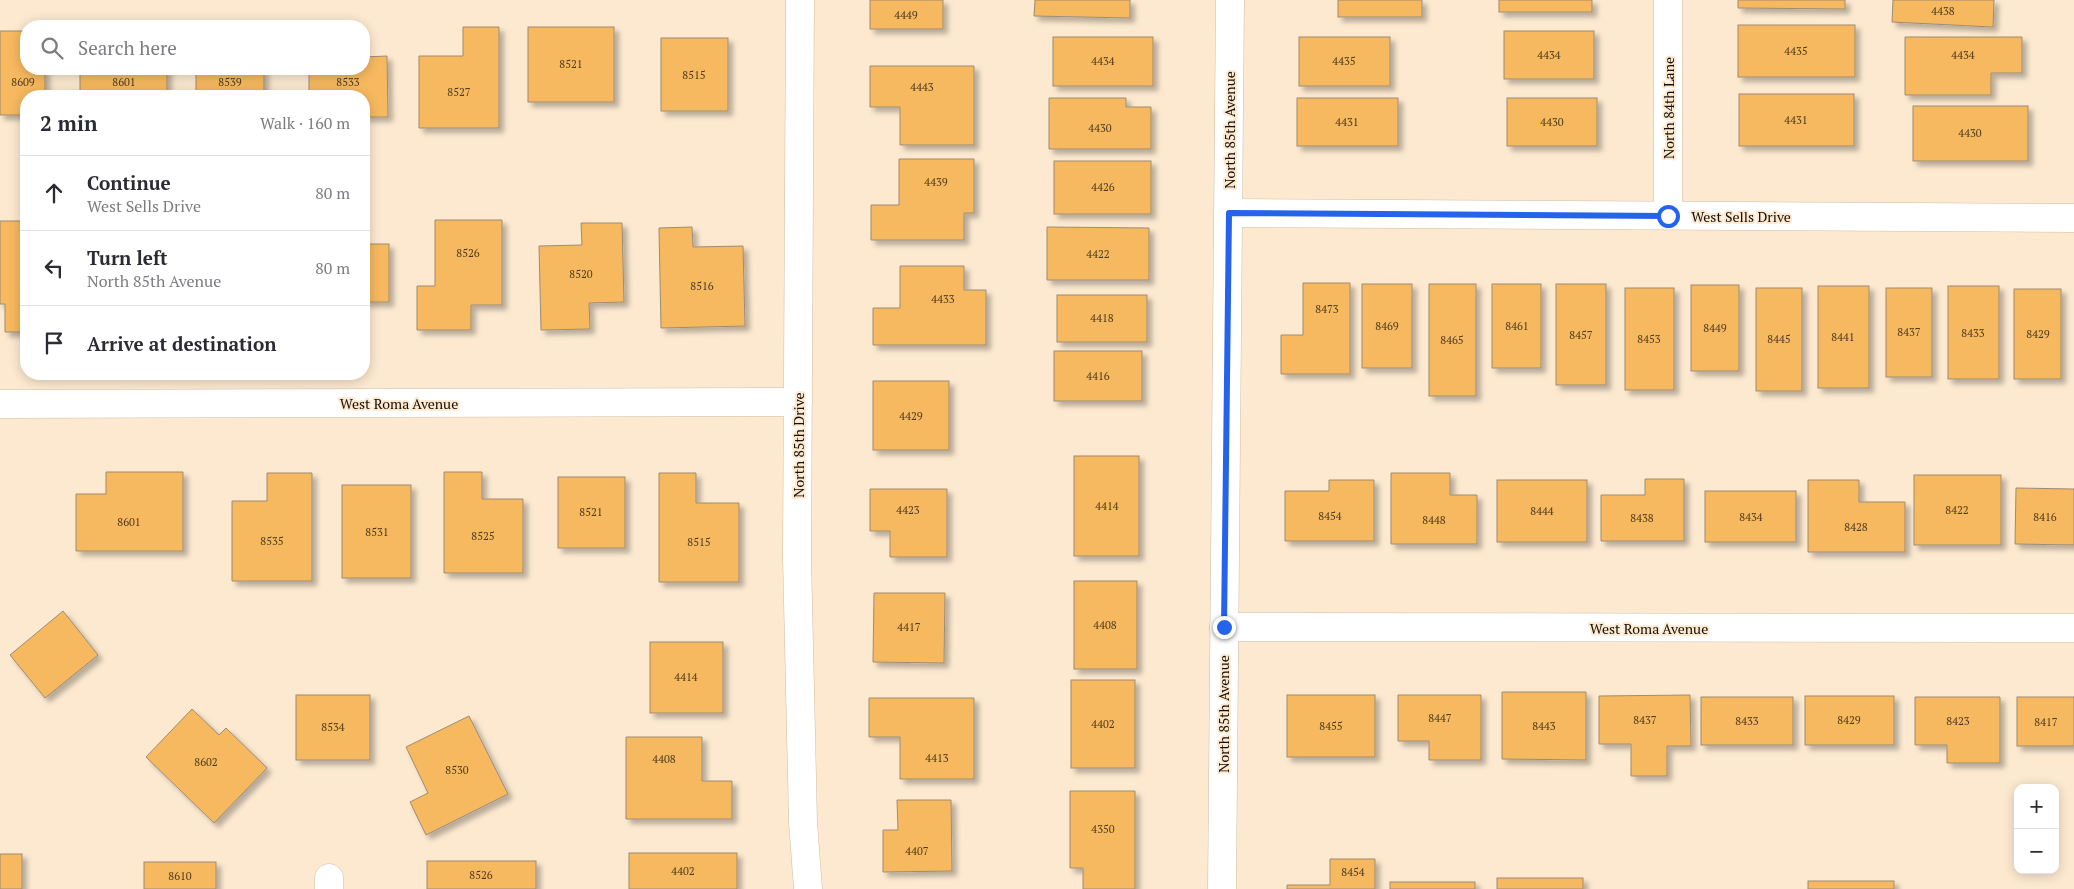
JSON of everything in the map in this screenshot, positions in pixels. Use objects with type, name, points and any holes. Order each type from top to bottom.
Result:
[{"type":"street","name":"North 85th Drive","points":[[800,0],[797,557],[803,822],[808,889]]},
{"type":"street","name":"North 85th Avenue","points":[[1222,889],[1230,0]]},
{"type":"street","name":"North 84th Lane","points":[[1668,0],[1668,216]]},
{"type":"street","name":"West Sells Drive","points":[[1229,213],[2074,218]]},
{"type":"street","name":"West Roma Avenue","points":[[0,404],[798,402]]},
{"type":"street","name":"West Roma Avenue","points":[[1224,627],[2074,628]]},
{"type":"building","points":[[870,0],[943,0],[943,29],[870,29]]},
{"type":"building","points":[[1035,0],[1130,0],[1130,18],[1034,16]]},
{"type":"building","points":[[1338,0],[1422,0],[1422,17],[1338,17]]},
{"type":"building","points":[[1499,0],[1592,0],[1592,12],[1499,12]]},
{"type":"building","points":[[1738,0],[1845,0],[1845,9],[1738,8]]},
{"type":"building","points":[[1893,0],[1994,0],[1993,27],[1892,22]]},
{"type":"building","points":[[1738,25],[1855,25],[1855,77],[1738,77]]},
{"type":"building","points":[[463,27],[499,27],[499,128],[419,128],[419,56],[463,56]]},
{"type":"building","points":[[528,27],[614,27],[614,102],[528,102]]},
{"type":"building","points":[[0,31],[20,31],[20,75],[45,75],[45,90],[20,90],[20,115],[0,115]]},
{"type":"building","points":[[1504,31],[1594,31],[1594,79],[1504,79]]},
{"type":"building","points":[[1053,37],[1153,37],[1153,86],[1053,86]]},
{"type":"building","points":[[1299,37],[1390,37],[1390,86],[1299,86]]},
{"type":"building","points":[[1905,37],[2022,37],[2022,73],[1991,73],[1991,95],[1905,95]]},
{"type":"building","points":[[661,38],[728,38],[728,111],[661,111]]},
{"type":"building","points":[[387,56],[388,117],[370,117],[370,90],[309,90],[309,75],[370,75],[370,57]]},
{"type":"building","points":[[870,66],[974,66],[974,145],[900,145],[900,107],[870,107]]},
{"type":"building","points":[[80,75],[167,75],[167,90],[80,90]]},
{"type":"building","points":[[196,75],[264,75],[264,90],[196,90]]},
{"type":"building","points":[[1739,94],[1854,94],[1854,146],[1739,146]]},
{"type":"building","points":[[1049,98],[1126,98],[1126,107],[1151,107],[1151,149],[1049,149]]},
{"type":"building","points":[[1297,98],[1398,98],[1398,146],[1297,146]]},
{"type":"building","points":[[1507,98],[1597,98],[1597,146],[1507,146]]},
{"type":"building","points":[[1913,106],[2028,106],[2028,161],[1913,161]]},
{"type":"building","points":[[899,159],[974,159],[974,213],[964,213],[964,240],[871,240],[871,205],[899,205]]},
{"type":"building","points":[[1054,161],[1151,161],[1151,214],[1054,214]]},
{"type":"building","points":[[435,220],[502,220],[502,305],[471,305],[471,330],[417,330],[417,286],[435,286]]},
{"type":"building","points":[[0,221],[20,221],[20,332],[5,332],[5,304],[0,304]]},
{"type":"building","points":[[581,223],[622,223],[624,302],[589,303],[590,329],[541,330],[539,246],[582,245]]},
{"type":"building","points":[[692,227],[693,247],[743,246],[745,326],[661,328],[659,228]]},
{"type":"building","points":[[1047,227],[1149,228],[1149,280],[1047,280]]},
{"type":"building","points":[[370,244],[389,244],[389,302],[370,302]]},
{"type":"building","points":[[900,266],[964,266],[964,290],[986,290],[986,345],[873,345],[873,308],[900,308]]},
{"type":"building","points":[[1303,283],[1350,283],[1350,374],[1281,374],[1281,335],[1303,335]]},
{"type":"building","points":[[1362,284],[1412,284],[1412,368],[1362,368]]},
{"type":"building","points":[[1429,284],[1476,284],[1476,396],[1429,396]]},
{"type":"building","points":[[1492,284],[1541,284],[1541,368],[1492,368]]},
{"type":"building","points":[[1556,284],[1606,284],[1606,385],[1556,385]]},
{"type":"building","points":[[1691,285],[1739,285],[1739,371],[1691,371]]},
{"type":"building","points":[[1818,286],[1869,286],[1869,388],[1818,388]]},
{"type":"building","points":[[1948,286],[1999,286],[1999,379],[1948,379]]},
{"type":"building","points":[[1625,288],[1674,288],[1674,390],[1625,390]]},
{"type":"building","points":[[1756,288],[1802,288],[1802,391],[1756,391]]},
{"type":"building","points":[[1886,288],[1932,288],[1932,377],[1886,377]]},
{"type":"building","points":[[2014,289],[2061,289],[2061,379],[2014,379]]},
{"type":"building","points":[[1057,295],[1147,295],[1147,342],[1057,342]]},
{"type":"building","points":[[1054,351],[1142,351],[1142,401],[1054,401]]},
{"type":"building","points":[[873,381],[949,381],[949,450],[873,450]]},
{"type":"building","points":[[1074,456],[1139,456],[1139,556],[1074,556]]},
{"type":"building","points":[[106,472],[183,472],[183,551],[76,551],[76,494],[106,494]]},
{"type":"building","points":[[444,472],[482,472],[482,499],[523,499],[523,573],[444,573]]},
{"type":"building","points":[[267,473],[312,473],[312,581],[232,581],[232,501],[267,501]]},
{"type":"building","points":[[659,473],[696,473],[696,503],[739,503],[739,582],[659,582]]},
{"type":"building","points":[[1391,473],[1450,473],[1450,495],[1477,495],[1477,544],[1391,544]]},
{"type":"building","points":[[1914,475],[2001,475],[2001,545],[1914,545]]},
{"type":"building","points":[[558,477],[625,477],[625,548],[558,548]]},
{"type":"building","points":[[1645,479],[1684,479],[1684,541],[1601,541],[1601,495],[1645,495]]},
{"type":"building","points":[[1329,480],[1374,480],[1374,541],[1285,541],[1285,491],[1329,491]]},
{"type":"building","points":[[1497,480],[1587,480],[1587,542],[1497,542]]},
{"type":"building","points":[[1808,480],[1859,480],[1859,502],[1905,502],[1905,552],[1808,552]]},
{"type":"building","points":[[342,485],[411,485],[411,578],[342,578]]},
{"type":"building","points":[[2016,488],[2074,489],[2074,545],[2015,544]]},
{"type":"building","points":[[870,489],[947,489],[947,557],[890,557],[890,531],[870,531]]},
{"type":"building","points":[[1705,491],[1796,491],[1796,542],[1705,542]]},
{"type":"building","points":[[1074,581],[1137,581],[1137,669],[1074,669]]},
{"type":"building","points":[[874,593],[945,593],[944,663],[873,662]]},
{"type":"building","points":[[63,611],[98,655],[45,698],[10,655]]},
{"type":"building","points":[[650,642],[723,642],[723,713],[650,713]]},
{"type":"building","points":[[1071,680],[1135,680],[1135,768],[1071,768]]},
{"type":"building","points":[[1502,692],[1586,692],[1586,760],[1502,759]]},
{"type":"building","points":[[296,695],[370,695],[370,760],[296,760]]},
{"type":"building","points":[[1287,695],[1375,695],[1375,757],[1287,757]]},
{"type":"building","points":[[1398,695],[1481,695],[1481,760],[1429,760],[1429,741],[1398,741]]},
{"type":"building","points":[[1690,695],[1691,746],[1667,746],[1667,776],[1631,776],[1631,744],[1599,744],[1599,696]]},
{"type":"building","points":[[1805,696],[1894,696],[1894,745],[1805,745]]},
{"type":"building","points":[[1701,697],[1793,697],[1793,745],[1701,745]]},
{"type":"building","points":[[1915,697],[2000,697],[2000,763],[1947,763],[1947,745],[1915,745]]},
{"type":"building","points":[[2017,697],[2074,697],[2074,746],[2017,746]]},
{"type":"building","points":[[869,698],[974,698],[974,779],[900,779],[900,737],[869,737]]},
{"type":"building","points":[[192,709],[219,735],[226,728],[267,768],[214,823],[146,757]]},
{"type":"building","points":[[469,716],[508,794],[426,835],[410,802],[428,793],[406,747]]},
{"type":"building","points":[[626,737],[702,737],[702,781],[732,781],[732,819],[626,819]]},
{"type":"building","points":[[1070,791],[1135,791],[1135,889],[1083,889],[1083,868],[1070,868]]},
{"type":"building","points":[[897,800],[951,800],[952,871],[883,872],[883,830],[898,830]]},
{"type":"building","points":[[629,853],[737,853],[737,889],[629,889]]},
{"type":"building","points":[[0,854],[22,854],[22,889],[0,889]]},
{"type":"building","points":[[1330,859],[1375,859],[1375,889],[1287,889],[1287,885],[1330,885]]},
{"type":"building","points":[[427,861],[536,861],[536,889],[427,889]]},
{"type":"building","points":[[144,862],[216,862],[216,889],[144,889]]},
{"type":"building","points":[[1497,878],[1583,878],[1583,889],[1497,889]]},
{"type":"building","points":[[1808,881],[1894,881],[1894,889],[1808,889]]},
{"type":"building","points":[[1390,882],[1475,882],[1475,889],[1390,889]]},
{"type":"route","points":[[1224,627],[1229,213],[1668,216]]}]
